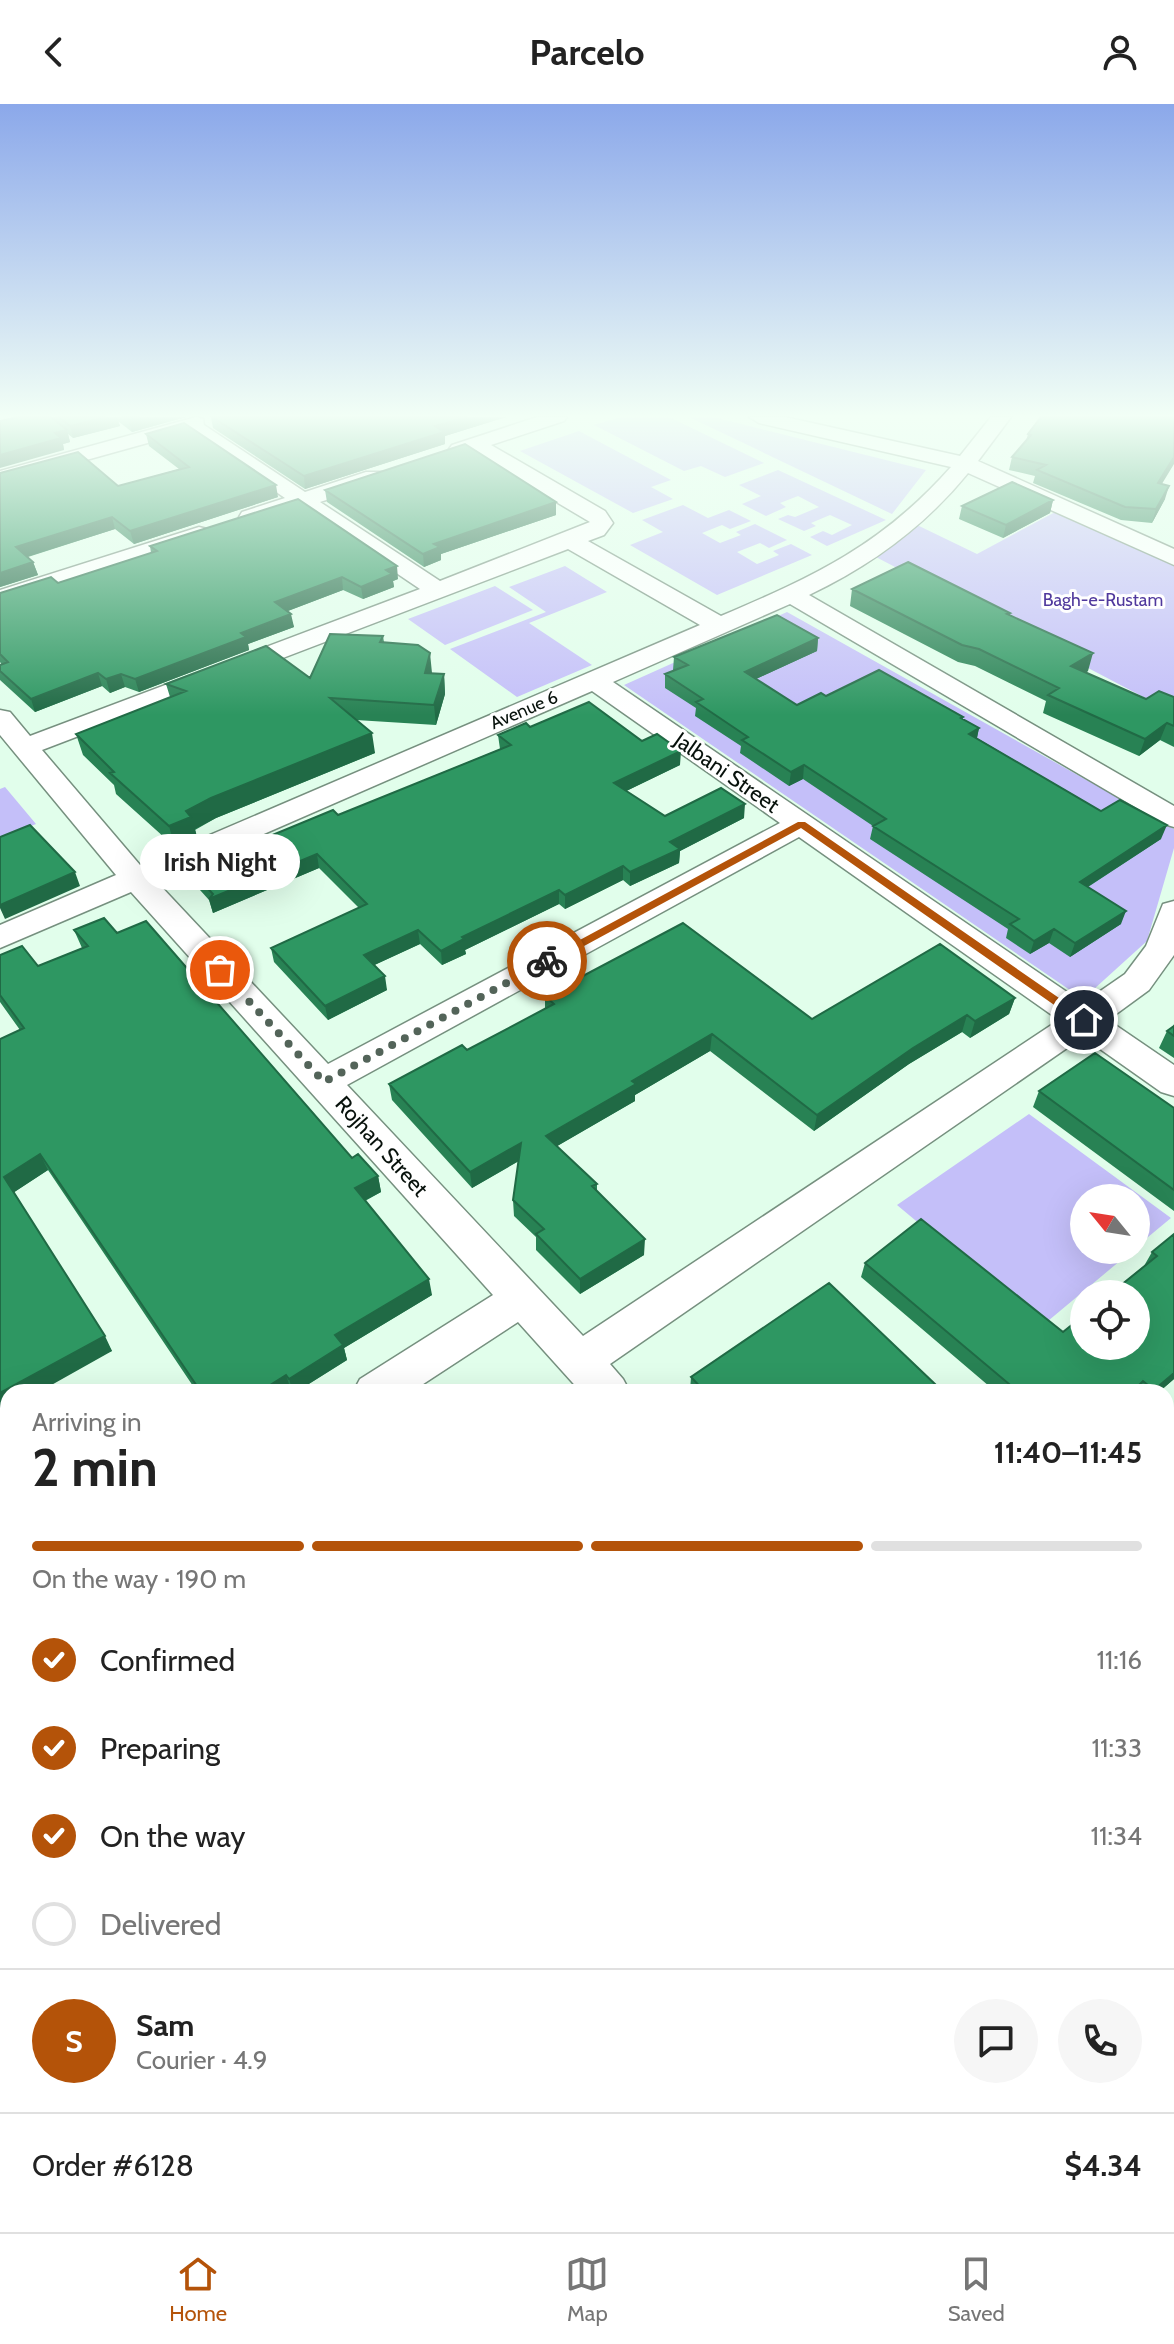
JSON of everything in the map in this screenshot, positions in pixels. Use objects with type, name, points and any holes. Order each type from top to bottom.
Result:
[{"type":"street","points":[[0,598],[253,516]]},
{"type":"street","points":[[324,516],[438,590]]},
{"type":"street","points":[[26,747],[596,530],[602,523],[597,516]]},
{"type":"street","name":"Avenue 6","points":[[0,937],[791,595],[867,555],[914,516]]},
{"type":"street","points":[[1084,516],[1173,556]]},
{"type":"street","points":[[570,540],[720,626]]},
{"type":"street","points":[[791,595],[1174,818]]},
{"type":"street","name":"Jalbani Street","points":[[595,681],[1174,1083]]},
{"type":"street","name":"Rojhan Street","points":[[0,718],[135,878],[600,1384]]},
{"type":"street","points":[[324,1082],[801,824]]},
{"type":"street","points":[[579,1362],[1137,982],[1162,948],[1174,911]]},
{"type":"street","points":[[388,1384],[521,1299]]},
{"type":"green space","points":[[652,516],[742,516],[751,521],[730,529],[722,525],[702,533],[720,543],[741,535],[736,532],[755,524],[787,540],[769,548],[760,543],[737,552],[757,564],[779,555],[773,551],[791,544],[812,555],[717,595],[630,545],[663,532],[642,520]]},
{"type":"green space","points":[[827,516],[811,523],[816,526],[804,531],[778,519]]},
{"type":"green space","points":[[833,516],[878,516],[886,520],[827,546],[810,537],[823,531],[832,535],[852,525]]},
{"type":"green space","name":"Bagh-e-Rustam","points":[[1047,516],[1078,516],[1174,559],[1174,713],[874,556],[917,525],[977,554]]},
{"type":"green space","points":[[565,566],[607,592],[529,623],[592,665],[517,697],[450,649],[546,612],[509,587]]},
{"type":"green space","points":[[495,586],[533,610],[445,645],[408,619]]},
{"type":"green space","points":[[787,612],[1174,829],[1174,848],[1147,941],[1083,999],[624,685]]},
{"type":"green space","points":[[5,787],[36,824],[0,838],[0,789]]},
{"type":"green space","points":[[1029,1114],[1125,1184],[1070,1184],[1070,1264],[1116,1264],[1097,1280],[1070,1280],[1070,1303],[1042,1326],[897,1205]]},
{"type":"green space","points":[[1150,1203],[1171,1218],[1150,1235]]},
{"type":"building","points":[[0,516],[177,516],[130,531],[112,517],[16,547],[33,562],[0,573]]},
{"type":"building","points":[[244,516],[324,516],[397,566],[386,570],[392,574],[361,587],[342,577],[275,602],[291,614],[241,633],[246,637],[135,679],[121,674],[106,679],[98,673],[31,699],[0,671],[0,665],[8,662],[0,654],[0,593],[51,577],[58,583],[157,551],[150,546]]},
{"type":"building","points":[[365,516],[514,516],[434,544],[440,547],[423,554]]},
{"type":"building","points":[[986,516],[1022,516],[1006,525]]},
{"type":"building","points":[[908,562],[1010,613],[1007,614],[1093,653],[1071,666],[1146,699],[1159,691],[1174,697],[1174,726],[1167,723],[1145,739],[1048,695],[1059,688],[979,649],[962,645],[852,589]]},
{"type":"building","points":[[777,615],[818,638],[745,672],[797,705],[821,693],[826,696],[879,670],[979,728],[969,734],[1101,811],[1120,800],[1167,825],[1080,882],[1126,911],[1075,943],[1054,929],[1034,941],[1010,924],[1019,919],[873,826],[886,819],[804,765],[791,772],[742,740],[748,737],[696,702],[703,699],[665,674],[688,665],[674,657]]},
{"type":"building","points":[[330,634],[383,636],[380,642],[418,645],[430,653],[425,673],[444,674],[434,705],[330,698],[372,733],[211,798],[186,811],[191,817],[169,826],[110,773],[114,772],[76,734],[186,691],[166,684],[266,646],[310,678]]},
{"type":"building","points":[[589,702],[642,741],[657,734],[681,751],[614,783],[665,816],[721,788],[745,804],[670,842],[680,849],[630,872],[623,866],[565,895],[559,890],[462,937],[464,939],[441,951],[418,930],[364,955],[385,976],[325,1006],[271,948],[367,904],[317,854],[209,899],[213,894],[187,866],[202,860],[193,852],[212,844],[231,865],[247,838],[253,843],[333,810],[338,815],[511,745],[498,735],[526,723],[530,727]]},
{"type":"building","points":[[30,825],[75,872],[0,905],[0,837]]},
{"type":"building","points":[[104,918],[117,933],[146,921],[352,1158],[358,1154],[378,1176],[355,1188],[429,1279],[335,1335],[343,1345],[289,1379],[286,1375],[272,1384],[196,1384],[40,1154],[4,1177],[105,1336],[17,1384],[0,1384],[0,1039],[24,1028],[0,995],[0,955],[22,946],[38,966],[88,946],[74,930]]},
{"type":"building","points":[[683,923],[812,1019],[940,944],[1015,998],[975,1021],[967,1015],[913,1048],[817,1115],[712,1034],[632,1081],[636,1084],[546,1136],[597,1184],[592,1186],[645,1239],[580,1279],[536,1234],[544,1229],[513,1200],[521,1143],[470,1172],[389,1084],[462,1045],[467,1050],[554,1004],[545,996]]},
{"type":"building","points":[[1095,1053],[1174,1108],[1174,1190],[1039,1091]]},
{"type":"building","points":[[921,1219],[1063,1332],[1070,1326],[1070,1360],[1150,1360],[1150,1280],[1127,1280],[1150,1264],[1157,1256],[1152,1252],[1174,1234],[1174,1373],[1161,1384],[1143,1381],[1140,1384],[1009,1384],[865,1263]]},
{"type":"building","points":[[829,1283],[935,1384],[698,1384],[691,1377]]},
{"type":"way so far","points":[[220,970],[324,1082],[547,961]]},
{"type":"place","name":"Irish Night","points":[[220,970]]},
{"type":"route","points":[[547,961],[801,824],[1084,1020]]}]
